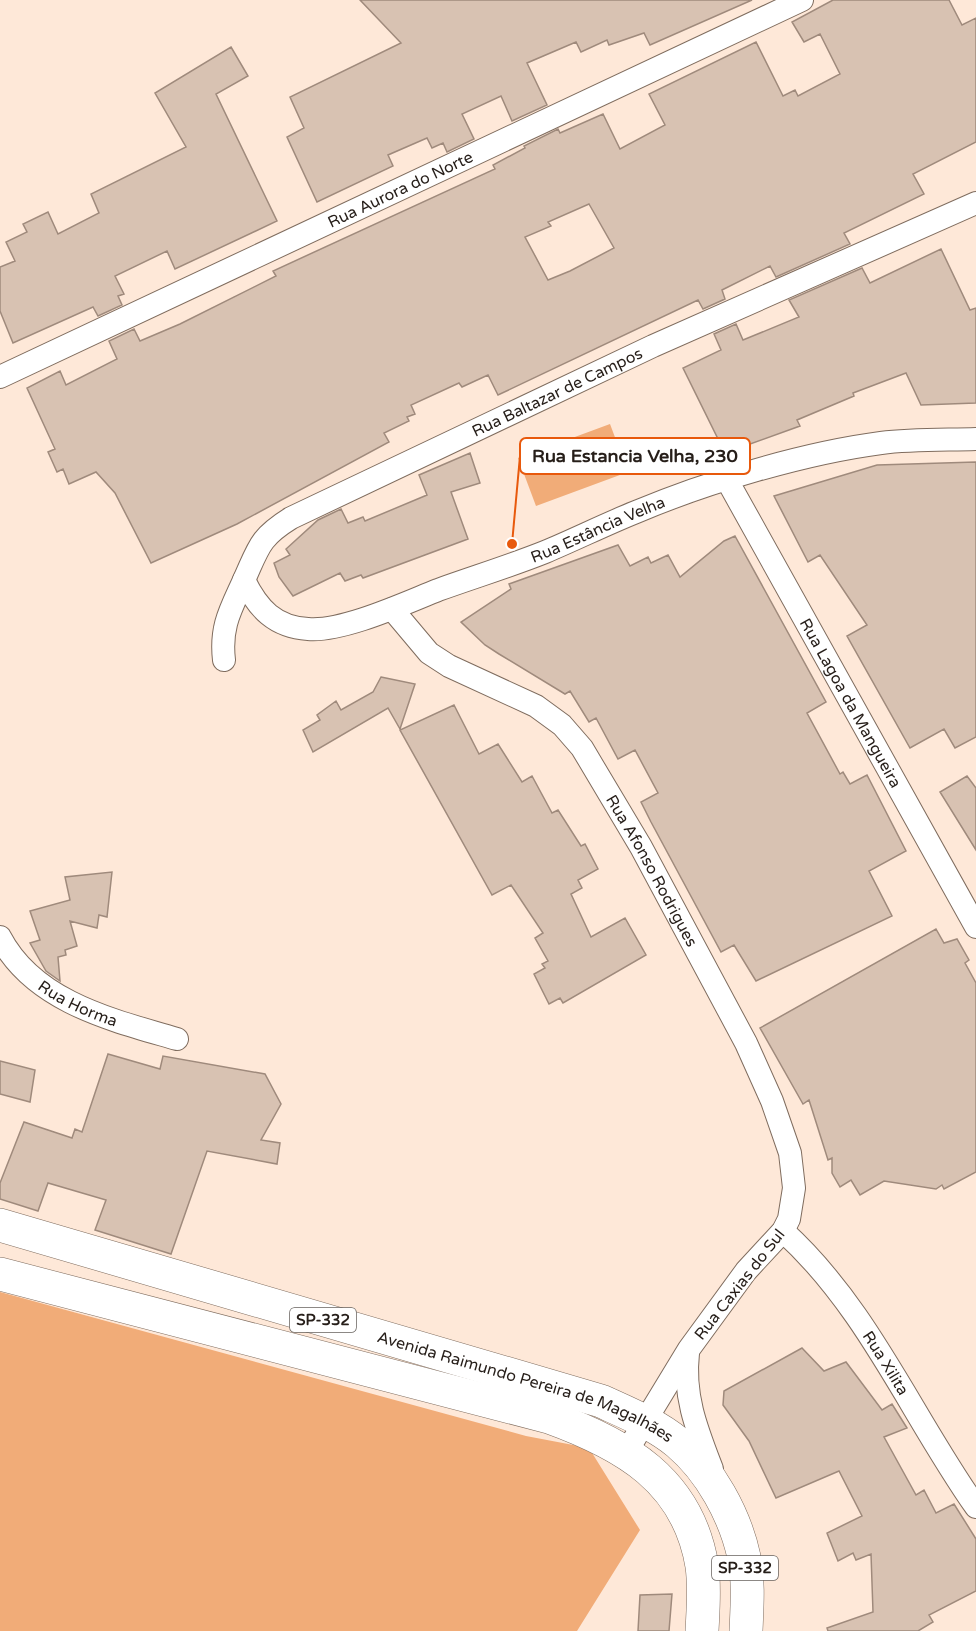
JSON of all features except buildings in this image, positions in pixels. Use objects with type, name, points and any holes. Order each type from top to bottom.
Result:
[{"type":"main road","name":"Avenida Raimundo Pereira de Magalhães","points":[[0,1225],[601,1401],[644,1421],[677,1442],[702,1467],[726,1508],[744,1557],[748,1596],[746,1631]]},
{"type":"main road","name":"Avenida Raimundo Pereira de Magalhães","points":[[0,1274],[549,1417],[587,1431],[627,1451],[656,1475],[676,1502],[694,1534],[702,1566],[704,1598],[702,1631]]},
{"type":"main road","points":[[695,1631],[704,1598]]},
{"type":"street","name":"Rua Aurora do Norte","points":[[0,377],[802,0]]},
{"type":"street","name":"Rua Baltazar de Campos","points":[[224,660],[222,647],[227,617],[255,551],[264,539],[291,518],[653,346],[976,203]]},
{"type":"street","name":"Rua Estância Velha","points":[[244,580],[256,603],[270,618],[287,626],[310,629],[333,627],[392,609],[544,552],[638,511],[728,480],[843,449],[883,443],[976,439]]},
{"type":"street","name":"Rua Lagoa da Mangueira","points":[[728,480],[976,927]]},
{"type":"street","name":"Rua Afonso Rodrigues","points":[[392,609],[429,653],[449,666],[536,706],[562,724],[582,748],[694,945],[746,1043],[772,1101],[790,1153],[794,1188],[786,1225]]},
{"type":"street","name":"Rua Horma","points":[[0,938],[12,959],[57,994],[98,1016],[177,1039]]},
{"type":"street","name":"Rua Caxias do Sul","points":[[627,1451],[689,1349],[746,1271],[786,1225]]},
{"type":"street","name":"Rua Xilita","points":[[786,1225],[857,1315],[976,1507]]},
{"type":"street","name":"Rua Caxias do Sul","points":[[689,1349],[686,1371],[688,1399],[695,1427],[726,1508]]},
{"type":"shaded area","points":[[610,424],[628,472],[536,506],[518,458]]},
{"type":"shaded area","points":[[0,1292],[526,1436],[589,1448],[640,1530],[577,1631],[0,1631]]},
{"type":"place","name":"Rua Estancia Velha, 230","points":[[512,544]]}]
